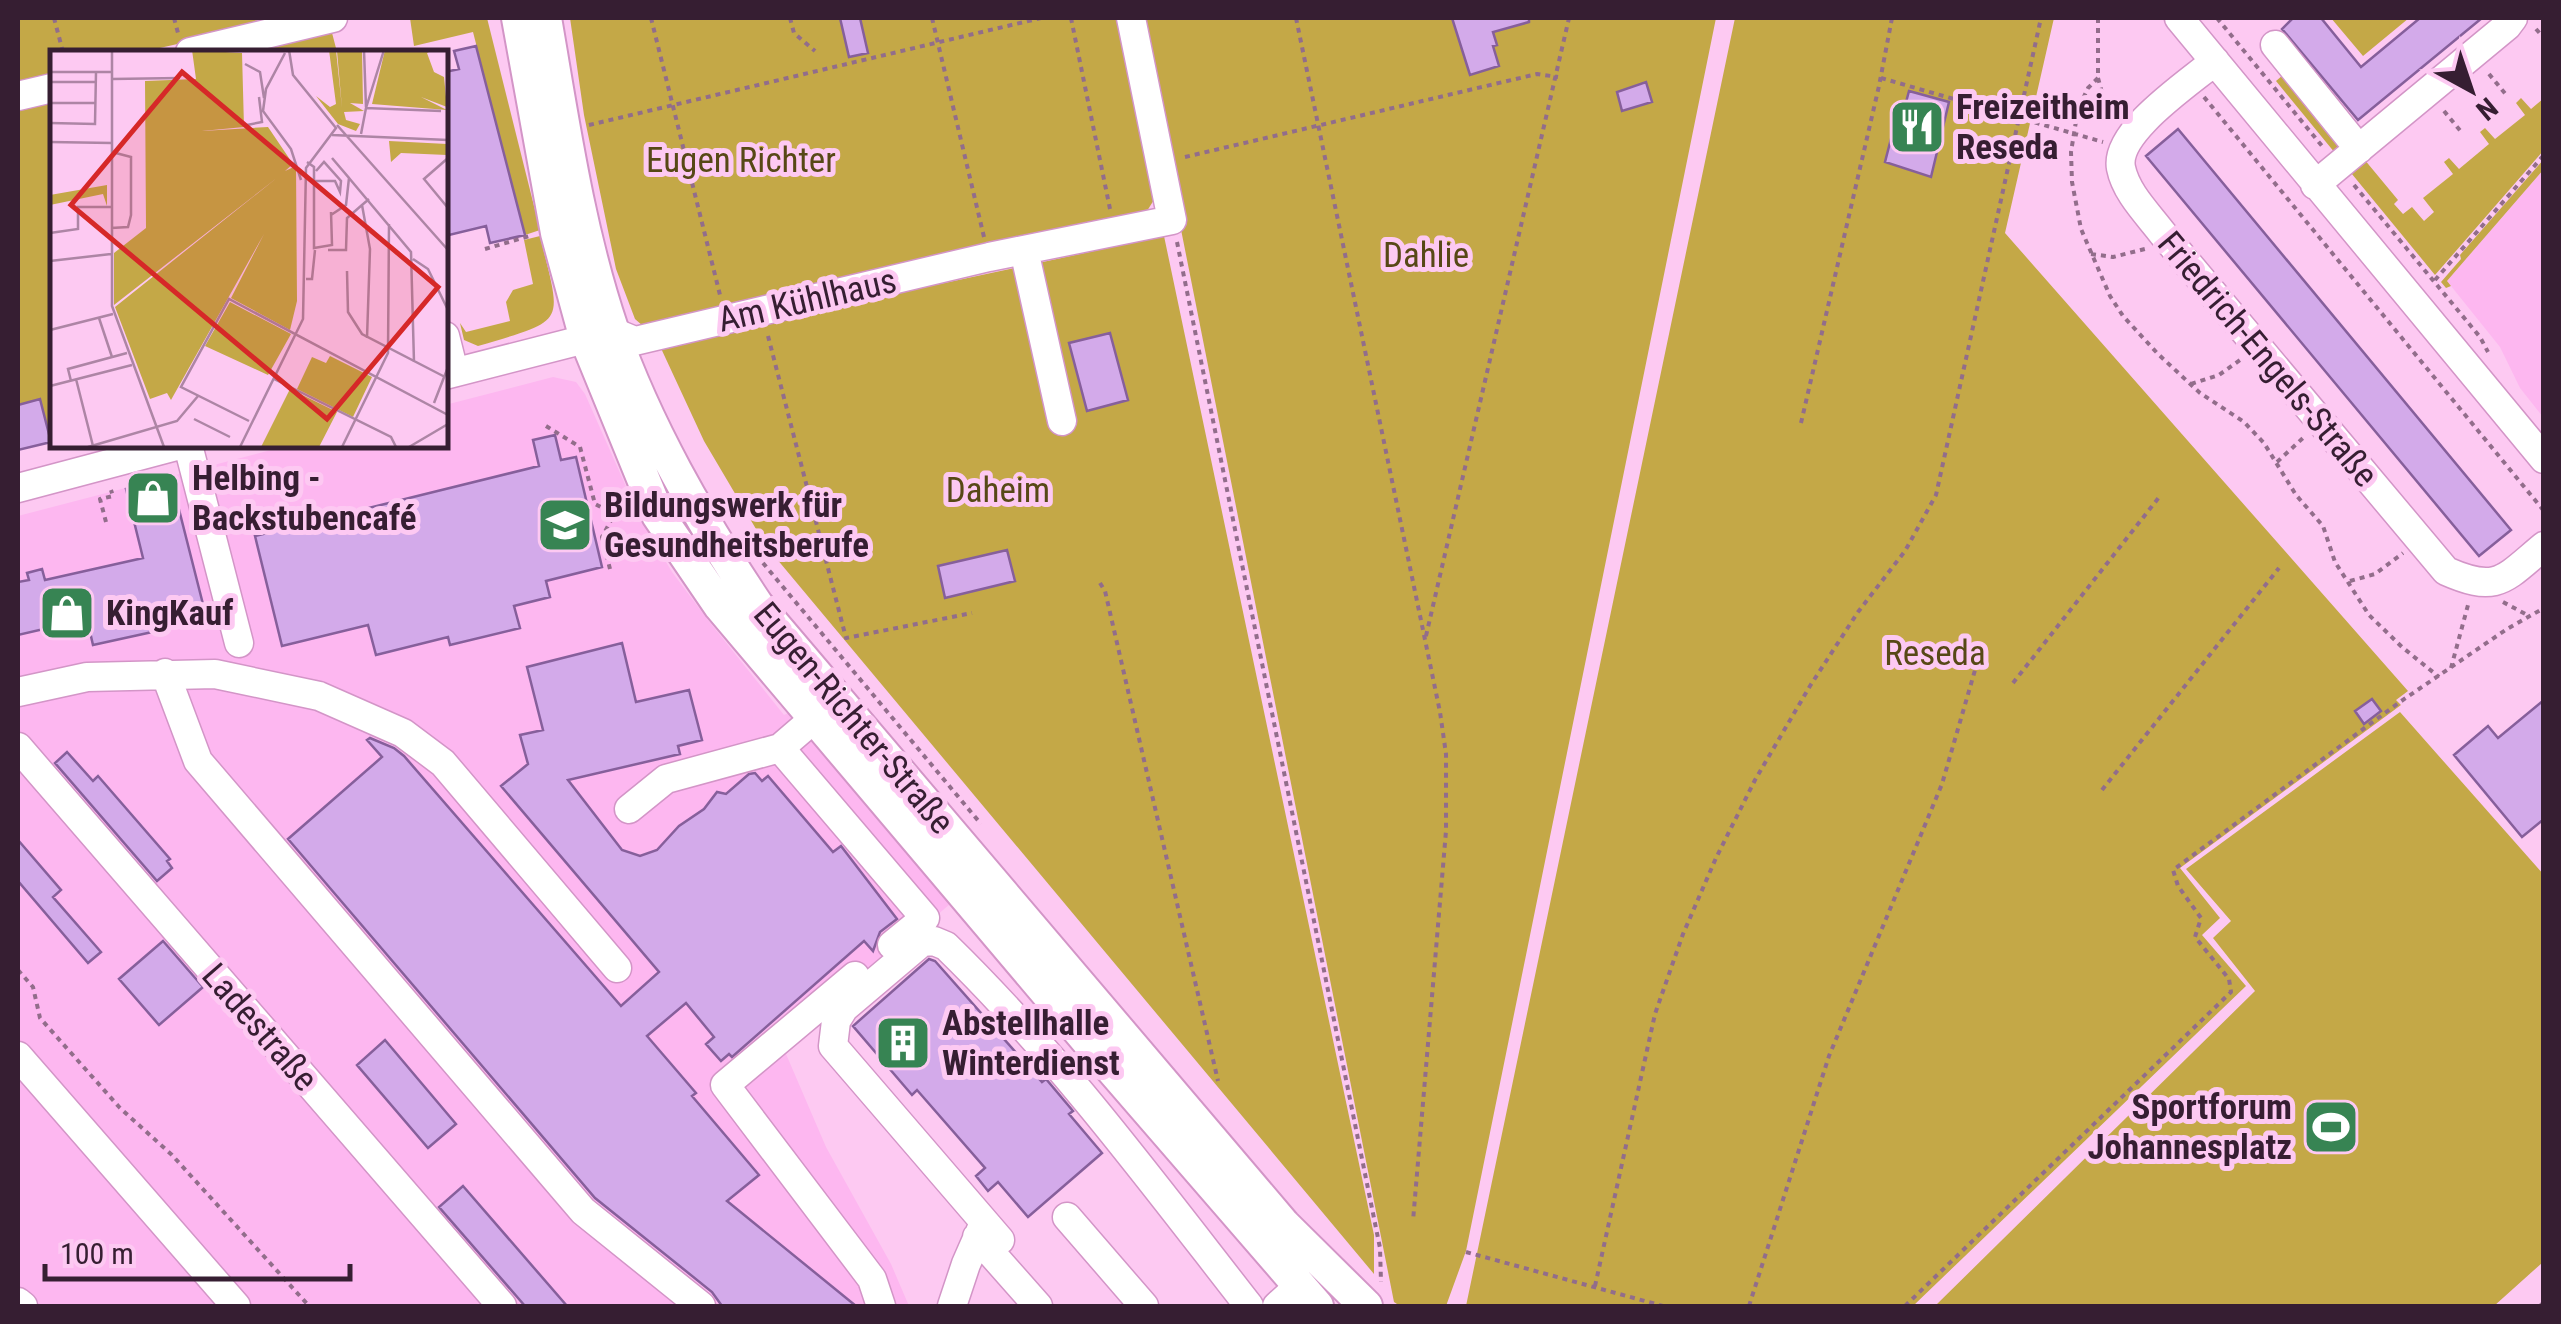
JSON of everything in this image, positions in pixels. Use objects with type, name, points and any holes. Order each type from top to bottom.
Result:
[{"type":"main road","name":"Eugen-Richter-Straße","points":[[518,18],[556,233],[600,336],[658,515],[720,606],[1096,1052],[1298,1300]]},
{"type":"main road","name":"Eugen-Richter-Straße","points":[[545,18],[596,277],[600,336],[709,532],[757,605],[1284,1226],[1374,1296]]},
{"type":"street","points":[[198,50],[332,18]]},
{"type":"street","points":[[1131,18],[1172,220]]},
{"type":"street","points":[[2178,18],[2544,459]]},
{"type":"street","points":[[2315,185],[2513,18]]},
{"type":"street","points":[[2275,45],[2348,158]]},
{"type":"street","points":[[2122,147],[2138,126],[2215,60]]},
{"type":"street","points":[[18,96],[50,88]]},
{"type":"street","name":"Friedrich-Engels-Straße","points":[[2122,147],[2120,166],[2128,188],[2162,234],[2446,571],[2474,584]]},
{"type":"street","name":"Am Kühlhaus","points":[[450,373],[600,336],[634,341],[989,257],[1172,220]]},
{"type":"street","points":[[1024,250],[1062,421]]},
{"type":"street","points":[[18,488],[169,448]]},
{"type":"street","points":[[189,448],[239,643]]},
{"type":"street","points":[[2474,584],[2502,581],[2544,546]]},
{"type":"street","points":[[165,673],[198,761],[584,1211],[701,1306]]},
{"type":"street","points":[[18,692],[87,677],[215,674],[319,696],[403,733],[443,763],[617,968]]},
{"type":"street","points":[[630,809],[666,779],[780,748],[816,717]]},
{"type":"street","name":"Ladestraße","points":[[18,747],[502,1306]]},
{"type":"street","points":[[780,748],[924,918],[725,1085],[872,1280],[881,1306]]},
{"type":"street","points":[[1038,1306],[987,1233],[833,1046],[836,1022],[844,1008],[922,942],[946,946],[1042,1047],[1090,1101],[1249,1306]]},
{"type":"street","points":[[18,1056],[236,1306]]},
{"type":"street","points":[[1068,1216],[1144,1306]]},
{"type":"street","points":[[952,1306],[987,1233]]},
{"type":"street","points":[[18,1302],[23,1306]]},
{"type":"path","points":[[54,18],[62,50]]},
{"type":"path","points":[[651,18],[726,320]]},
{"type":"path","points":[[790,18],[794,33],[815,51]]},
{"type":"path","points":[[932,18],[989,257]]},
{"type":"path","points":[[565,132],[1041,18]]},
{"type":"path","points":[[1071,18],[1115,232]]},
{"type":"path","points":[[1296,18],[1446,754],[1446,831],[1413,1222]]},
{"type":"path","points":[[1425,642],[1569,18]]},
{"type":"path","points":[[1801,423],[1892,18]]},
{"type":"path","points":[[1594,1286],[1655,1014],[1682,934],[1764,764],[1858,612],[1905,551],[1936,495],[2042,18]]},
{"type":"path","points":[[2098,18],[2098,78],[2122,147]]},
{"type":"path","points":[[2217,18],[2348,158],[2489,353]]},
{"type":"path","points":[[2473,54],[2508,97]]},
{"type":"path","points":[[1160,162],[1537,74],[1558,77]]},
{"type":"path","points":[[1879,78],[2122,147]]},
{"type":"path","points":[[2098,78],[2078,109],[2072,182],[2081,229],[2098,274],[2123,316],[2191,384],[2244,422],[2323,526],[2336,562],[2376,622],[2439,677]]},
{"type":"path","points":[[2191,81],[2544,510]]},
{"type":"path","points":[[2428,91],[2463,134]]},
{"type":"path","points":[[2434,281],[2544,155]]},
{"type":"path","points":[[1172,220],[1380,1248],[1374,1296]]},
{"type":"path","points":[[485,249],[542,232]]},
{"type":"path","points":[[2091,254],[2135,254],[2151,246],[2162,234]]},
{"type":"path","points":[[762,311],[846,638],[972,613]]},
{"type":"path","points":[[2191,384],[2220,375],[2258,347]]},
{"type":"path","points":[[2277,462],[2323,425]]},
{"type":"path","points":[[546,426],[580,447],[595,504],[614,514],[640,508]]},
{"type":"path","points":[[104,466],[113,496],[100,499],[106,522]]},
{"type":"path","points":[[610,569],[602,537],[629,487]]},
{"type":"path","points":[[2013,683],[2160,496]]},
{"type":"path","points":[[2350,581],[2375,574],[2419,539]]},
{"type":"path","points":[[755,552],[984,828]]},
{"type":"path","points":[[2102,790],[2280,568]]},
{"type":"path","points":[[1100,583],[1218,1080]]},
{"type":"path","points":[[2452,668],[2474,584]]},
{"type":"path","points":[[1906,1306],[2231,992],[2229,979],[2195,937],[2200,918],[2178,886],[2173,870],[2397,704],[2507,628],[2544,608]]},
{"type":"path","points":[[1749,1306],[1829,1056],[1942,784],[1982,646]]},
{"type":"path","points":[[18,970],[33,987],[40,1018],[309,1306]]},
{"type":"path","points":[[1466,1252],[1663,1306]]},
{"type":"shaded area","points":[[2543,170],[2543,417],[2520,388],[2500,347],[2447,281]]},
{"type":"shaded area","points":[[553,377],[576,382],[585,394],[640,518],[672,572],[784,715],[788,713],[950,904],[783,1047],[826,1147],[891,1264],[909,1306],[18,1306],[18,516],[279,448],[448,448],[448,404]]},
{"type":"green space","points":[[18,18],[292,18],[151,50],[50,50],[50,73],[18,81]]},
{"type":"green space","points":[[410,18],[487,18],[540,230],[525,235],[473,32],[414,46]]},
{"type":"green space","name":"Eugen Richter","points":[[570,18],[1120,18],[1157,195],[1147,211],[655,329],[643,326],[635,319],[616,269],[584,115]]},
{"type":"green space","name":"Dahlie","points":[[1139,18],[1716,18],[1466,1251],[1446,1306],[1400,1306],[1394,1302]]},
{"type":"green space","name":"Reseda","points":[[1735,18],[2054,18],[2005,233],[2408,691],[2396,700],[2401,705],[2180,868],[2220,918],[2202,935],[2246,986],[1913,1306],[1466,1306]]},
{"type":"green space","points":[[2331,18],[2409,18],[2363,56]]},
{"type":"green space","points":[[331,29],[336,50],[243,50]]},
{"type":"green space","points":[[2283,75],[2327,122],[2322,127],[2331,138],[2337,134],[2340,146],[2335,153],[2276,81]]},
{"type":"green space","points":[[50,97],[50,442],[18,450],[18,105]]},
{"type":"green space","points":[[2521,98],[2531,109],[2543,99],[2543,151],[2435,275],[2347,168],[2364,159],[2398,200],[2394,204],[2403,214],[2412,207],[2424,221],[2434,212],[2423,198],[2453,174],[2444,162],[2449,158],[2459,169],[2489,144],[2480,132],[2485,128],[2495,139],[2525,115],[2516,103]]},
{"type":"green space","points":[[2543,160],[2543,170],[2447,281],[2451,286],[2446,288],[2441,282],[2461,259],[2460,255]]},
{"type":"green space","points":[[540,236],[552,287],[551,315],[529,330],[478,346],[464,340],[460,323],[466,332],[510,321],[506,302],[513,290],[533,284],[524,240]]},
{"type":"green space","name":"Daheim","points":[[1164,236],[1374,1235],[1374,1274],[766,546],[704,441],[659,344]]},
{"type":"green space","name":"Sportforum Johannesplatz","points":[[2400,712],[2543,874],[2543,1262],[2494,1306],[1935,1306],[2255,991],[2213,938],[2231,921],[2186,869]]},
{"type":"building","points":[[840,18],[860,18],[868,53],[849,57]]},
{"type":"building","points":[[1452,18],[1529,18],[1529,22],[1493,32],[1499,66],[1470,75]]},
{"type":"building","points":[[2293,18],[2321,18],[2361,67],[2420,18],[2482,18],[2358,120],[2282,29]]},
{"type":"building","points":[[476,46],[525,235],[490,243],[486,226],[448,235],[448,71],[459,69],[454,51]]},
{"type":"building","points":[[1646,82],[1652,102],[1622,111],[1617,92]]},
{"type":"building","points":[[1909,91],[1949,102],[1931,177],[1885,162],[1892,135],[1897,136]]},
{"type":"building","points":[[2178,129],[2511,530],[2479,556],[2146,156]]},
{"type":"building","points":[[1110,333],[1128,400],[1087,411],[1069,343]]},
{"type":"building","points":[[40,399],[50,442],[18,450],[18,405]]},
{"type":"building","points":[[555,435],[561,460],[576,457],[602,567],[546,581],[550,597],[514,606],[520,628],[450,645],[448,637],[376,655],[368,625],[282,646],[255,536],[539,466],[533,440]]},
{"type":"building","points":[[171,478],[207,620],[93,645],[87,619],[18,635],[18,582],[29,580],[27,573],[42,569],[45,580],[143,558],[126,489]]},
{"type":"building","points":[[1007,550],[1015,581],[945,598],[938,566]]},
{"type":"building","points":[[622,643],[636,702],[689,690],[702,740],[678,746],[680,754],[568,780],[622,850],[640,856],[657,850],[679,826],[704,809],[717,792],[726,794],[749,774],[755,773],[762,781],[768,776],[833,852],[841,846],[897,919],[880,932],[873,951],[864,941],[732,1057],[729,1054],[721,1061],[706,1044],[714,1037],[686,1003],[647,1036],[759,1175],[727,1201],[856,1306],[722,1306],[712,1292],[595,1198],[288,839],[382,757],[367,740],[394,748],[621,1006],[659,972],[501,786],[528,764],[520,735],[543,730],[527,667]]},
{"type":"building","points":[[2372,699],[2381,711],[2364,724],[2355,711]]},
{"type":"building","points":[[2544,700],[2544,819],[2522,837],[2454,755],[2488,726],[2498,738]]},
{"type":"building","points":[[67,752],[93,781],[98,776],[170,859],[167,861],[172,868],[157,881],[55,763]]},
{"type":"building","points":[[18,840],[61,890],[53,897],[101,952],[88,963],[18,881]]},
{"type":"building","points":[[163,941],[203,987],[159,1025],[119,979]]},
{"type":"building","points":[[929,959],[935,961],[1042,1082],[1046,1079],[1102,1153],[1028,1217],[998,1182],[988,1191],[976,1176],[985,1168],[917,1090],[912,1095],[853,1026]]},
{"type":"building","points":[[385,1040],[456,1124],[428,1148],[357,1065]]},
{"type":"building","points":[[463,1186],[567,1306],[525,1306],[439,1207]]},
{"type":"place","name":"Freizeitheim Reseda","points":[[1917,127]]},
{"type":"place","name":"Helbing - Backstubencafé","points":[[153,498]]},
{"type":"place","name":"Bildungswerk für Gesundheitsberufe","points":[[565,525]]},
{"type":"place","name":"KingKauf","points":[[67,613]]},
{"type":"place","name":"Abstellhalle Winterdienst","points":[[903,1043]]},
{"type":"place","name":"Sportforum Johannesplatz","points":[[2331,1127]]}]
